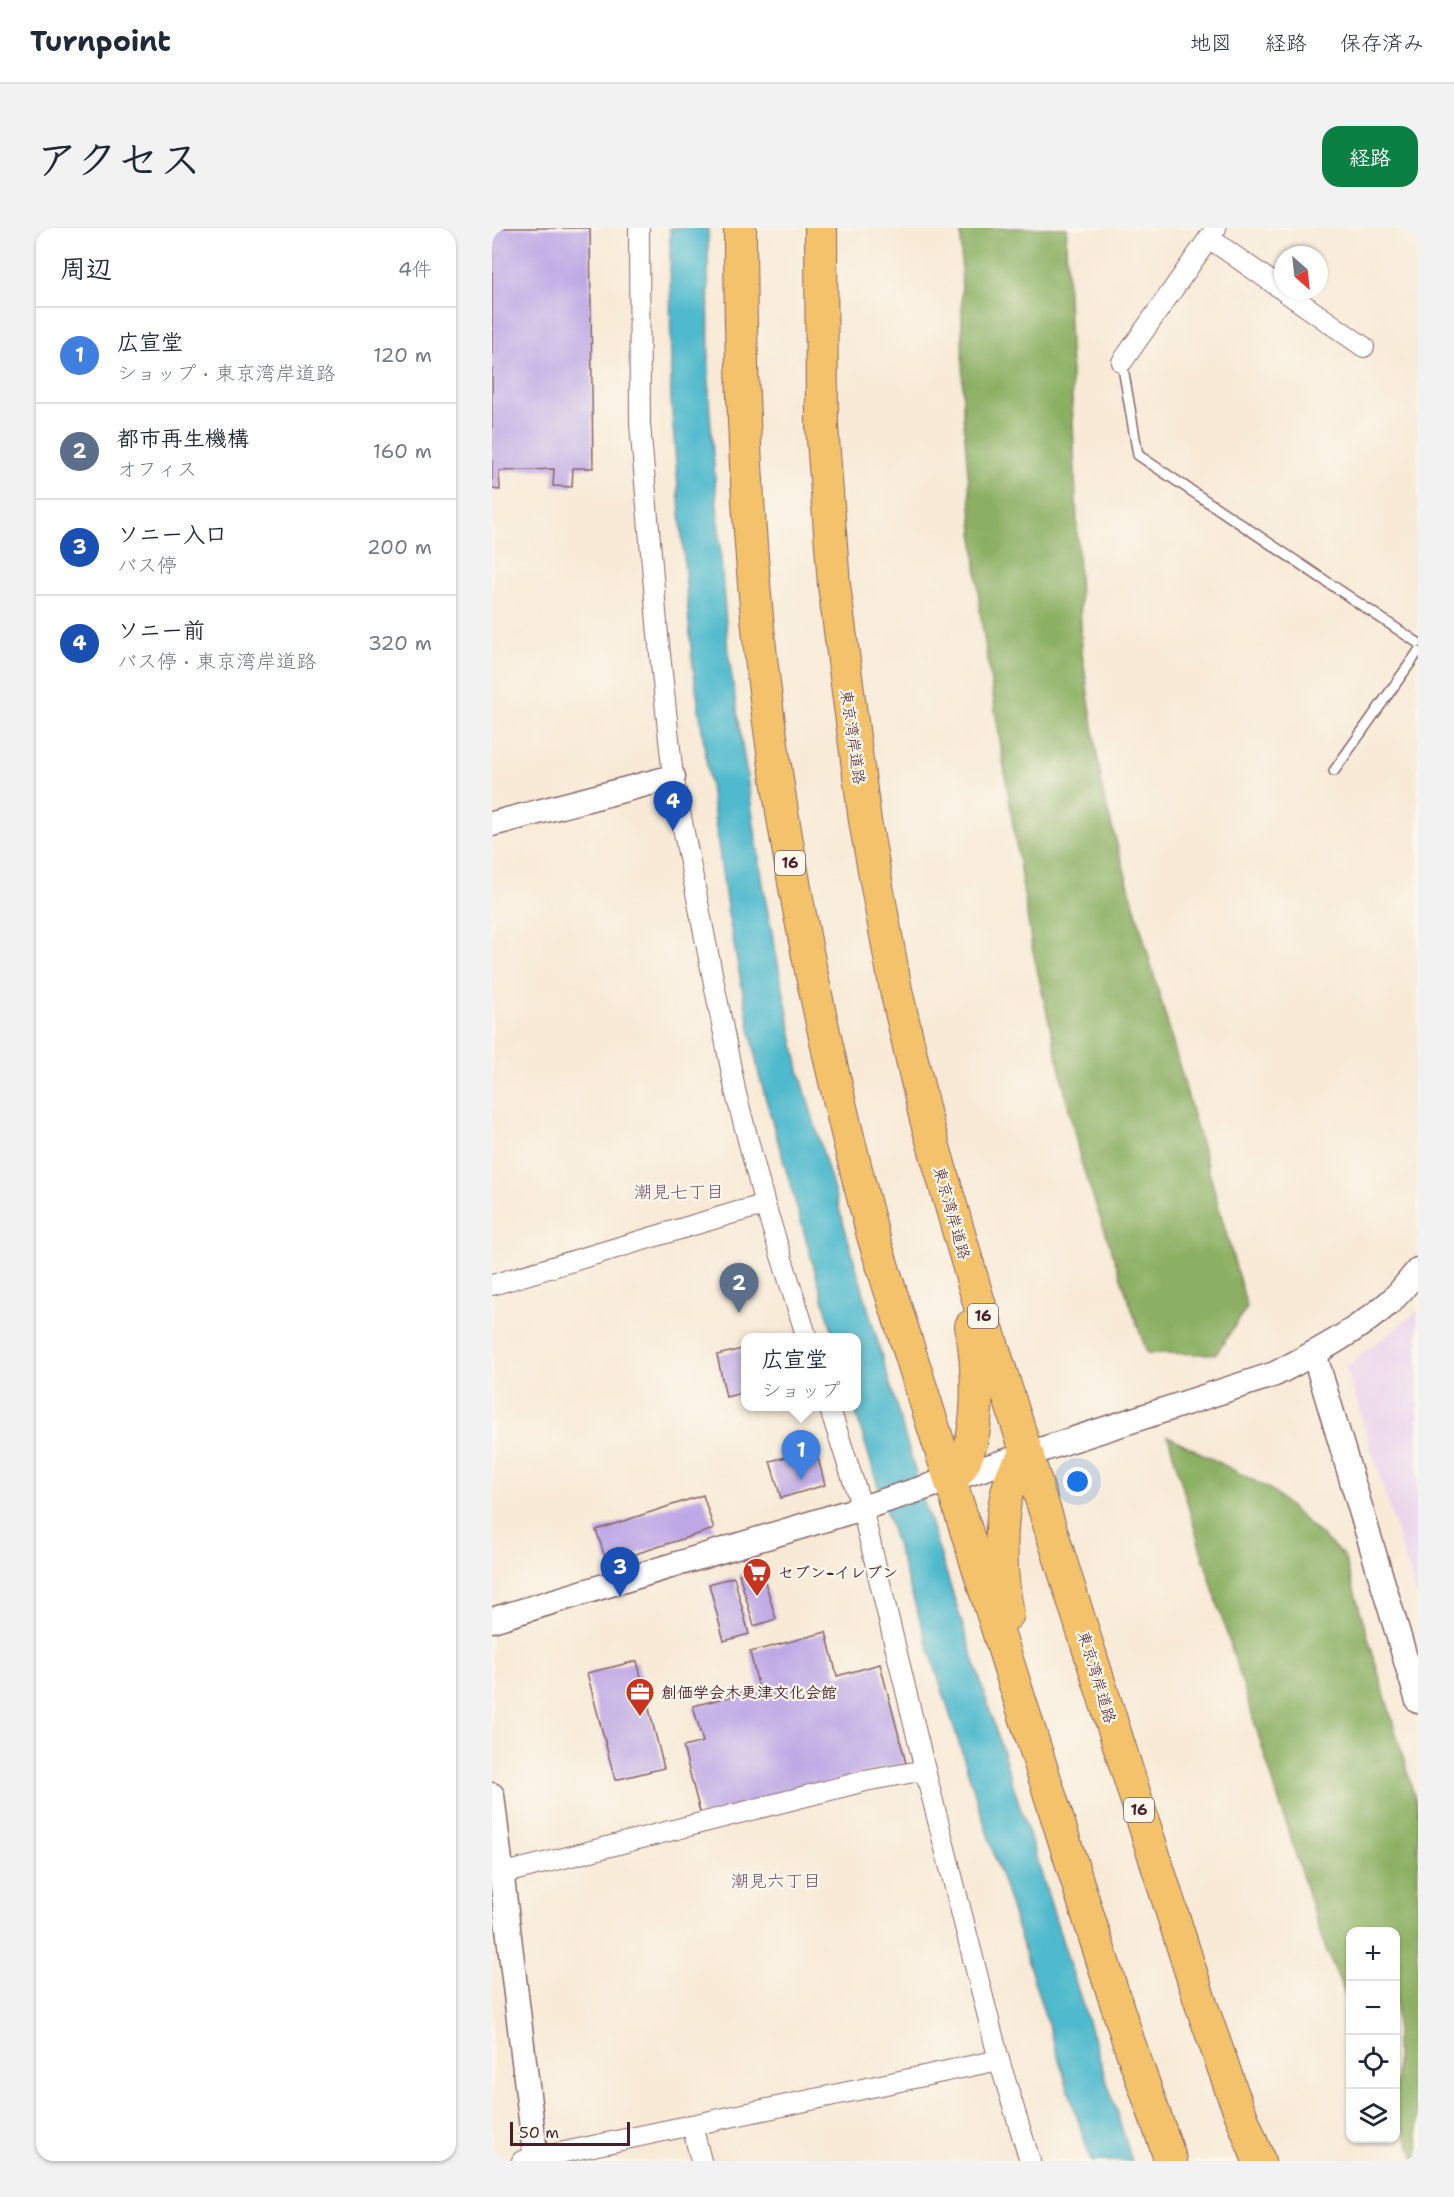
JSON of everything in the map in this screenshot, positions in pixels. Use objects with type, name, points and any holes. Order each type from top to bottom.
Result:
[{"type":"highway","name":"16","points":[[740,228],[741,382],[755,591],[769,723],[793,881],[821,1021],[870,1225],[1128,2040],[1171,2161]]},
{"type":"highway","name":"東京湾岸道路","points":[[821,228],[822,426],[834,585],[865,821],[896,990],[941,1176],[980,1306],[1200,2001],[1259,2161]]},
{"type":"highway","points":[[941,1176],[969,1310],[977,1364],[974,1428],[961,1468],[950,1480]]},
{"type":"highway","points":[[1028,1456],[1014,1472],[1008,1490],[1001,1563],[1007,1608],[1041,1765]]},
{"type":"street","points":[[639,228],[640,424],[673,777],[736,1094],[765,1205],[805,1333]]},
{"type":"street","points":[[1122,362],[1212,233],[1274,282]]},
{"type":"street","points":[[1298,300],[1364,347]]},
{"type":"street","points":[[492,824],[673,777]]},
{"type":"street","points":[[492,1285],[765,1205]]},
{"type":"street","points":[[492,1620],[1028,1456],[1275,1374],[1314,1353],[1390,1302],[1418,1270]]},
{"type":"street","points":[[1314,1353],[1418,1701]]},
{"type":"street","points":[[830,1411],[862,1508],[925,1770],[999,2060],[1030,2161]]},
{"type":"street","points":[[501,1874],[865,1781],[925,1770]]},
{"type":"street","points":[[492,1795],[531,2160],[999,2060]]},
{"type":"street","points":[[692,2125],[701,2161]]},
{"type":"lane","points":[[1122,362],[1137,455],[1418,643]]},
{"type":"lane","points":[[1334,771],[1418,652]]},
{"type":"shaded area","points":[[1418,1311],[1418,1601],[1346,1367]]},
{"type":"green space","points":[[961,228],[1067,228],[1082,652],[1103,794],[1247,1307],[1216,1354],[1147,1353],[1081,1162],[1032,947],[980,612],[963,414]]},
{"type":"green space","points":[[1168,1436],[1270,1489],[1344,1556],[1418,1808],[1418,2161],[1416,2161],[1400,2123],[1400,1927],[1346,1927],[1346,1996],[1322,1939],[1202,1554]]},
{"type":"water","points":[[670,228],[708,228],[709,401],[728,651],[766,903],[799,1070],[927,1512],[1132,2161],[1091,2161],[855,1411],[861,1411],[861,1333],[833,1333],[759,1075],[728,914],[692,659],[671,401]]},
{"type":"building","points":[[492,228],[590,228],[593,468],[573,468],[572,487],[553,486],[554,469],[499,471],[500,490],[492,489]]},
{"type":"building","points":[[741,1349],[741,1393],[726,1397],[717,1355]]},
{"type":"building","points":[[816,1450],[825,1485],[781,1498],[770,1461]]},
{"type":"building","points":[[703,1495],[714,1529],[607,1563],[596,1530]]},
{"type":"building","name":"セブン-イレブン","points":[[761,1568],[776,1619],[754,1626],[739,1574]]},
{"type":"building","points":[[734,1577],[749,1634],[724,1641],[709,1584]]},
{"type":"building","points":[[826,1632],[837,1676],[880,1664],[906,1763],[701,1816],[683,1747],[703,1742],[693,1706],[759,1689],[750,1652]]},
{"type":"building","points":[[637,1661],[664,1768],[615,1780],[587,1673]]},
{"type":"place","name":"ソニー前","points":[[673,831]]},
{"type":"place","name":"都市再生機構","points":[[739,1313]]},
{"type":"place","name":"広宣堂","points":[[801,1480]]},
{"type":"place","name":"ソニー入口","points":[[620,1597]]},
{"type":"place","name":"セブン-イレブン","points":[[757,1598]]},
{"type":"place","name":"創価学会木更津文化会館","points":[[640,1718]]},
{"type":"district","name":"潮見七丁目","points":[[679,1192]]},
{"type":"district","name":"潮見六丁目","points":[[776,1881]]}]
